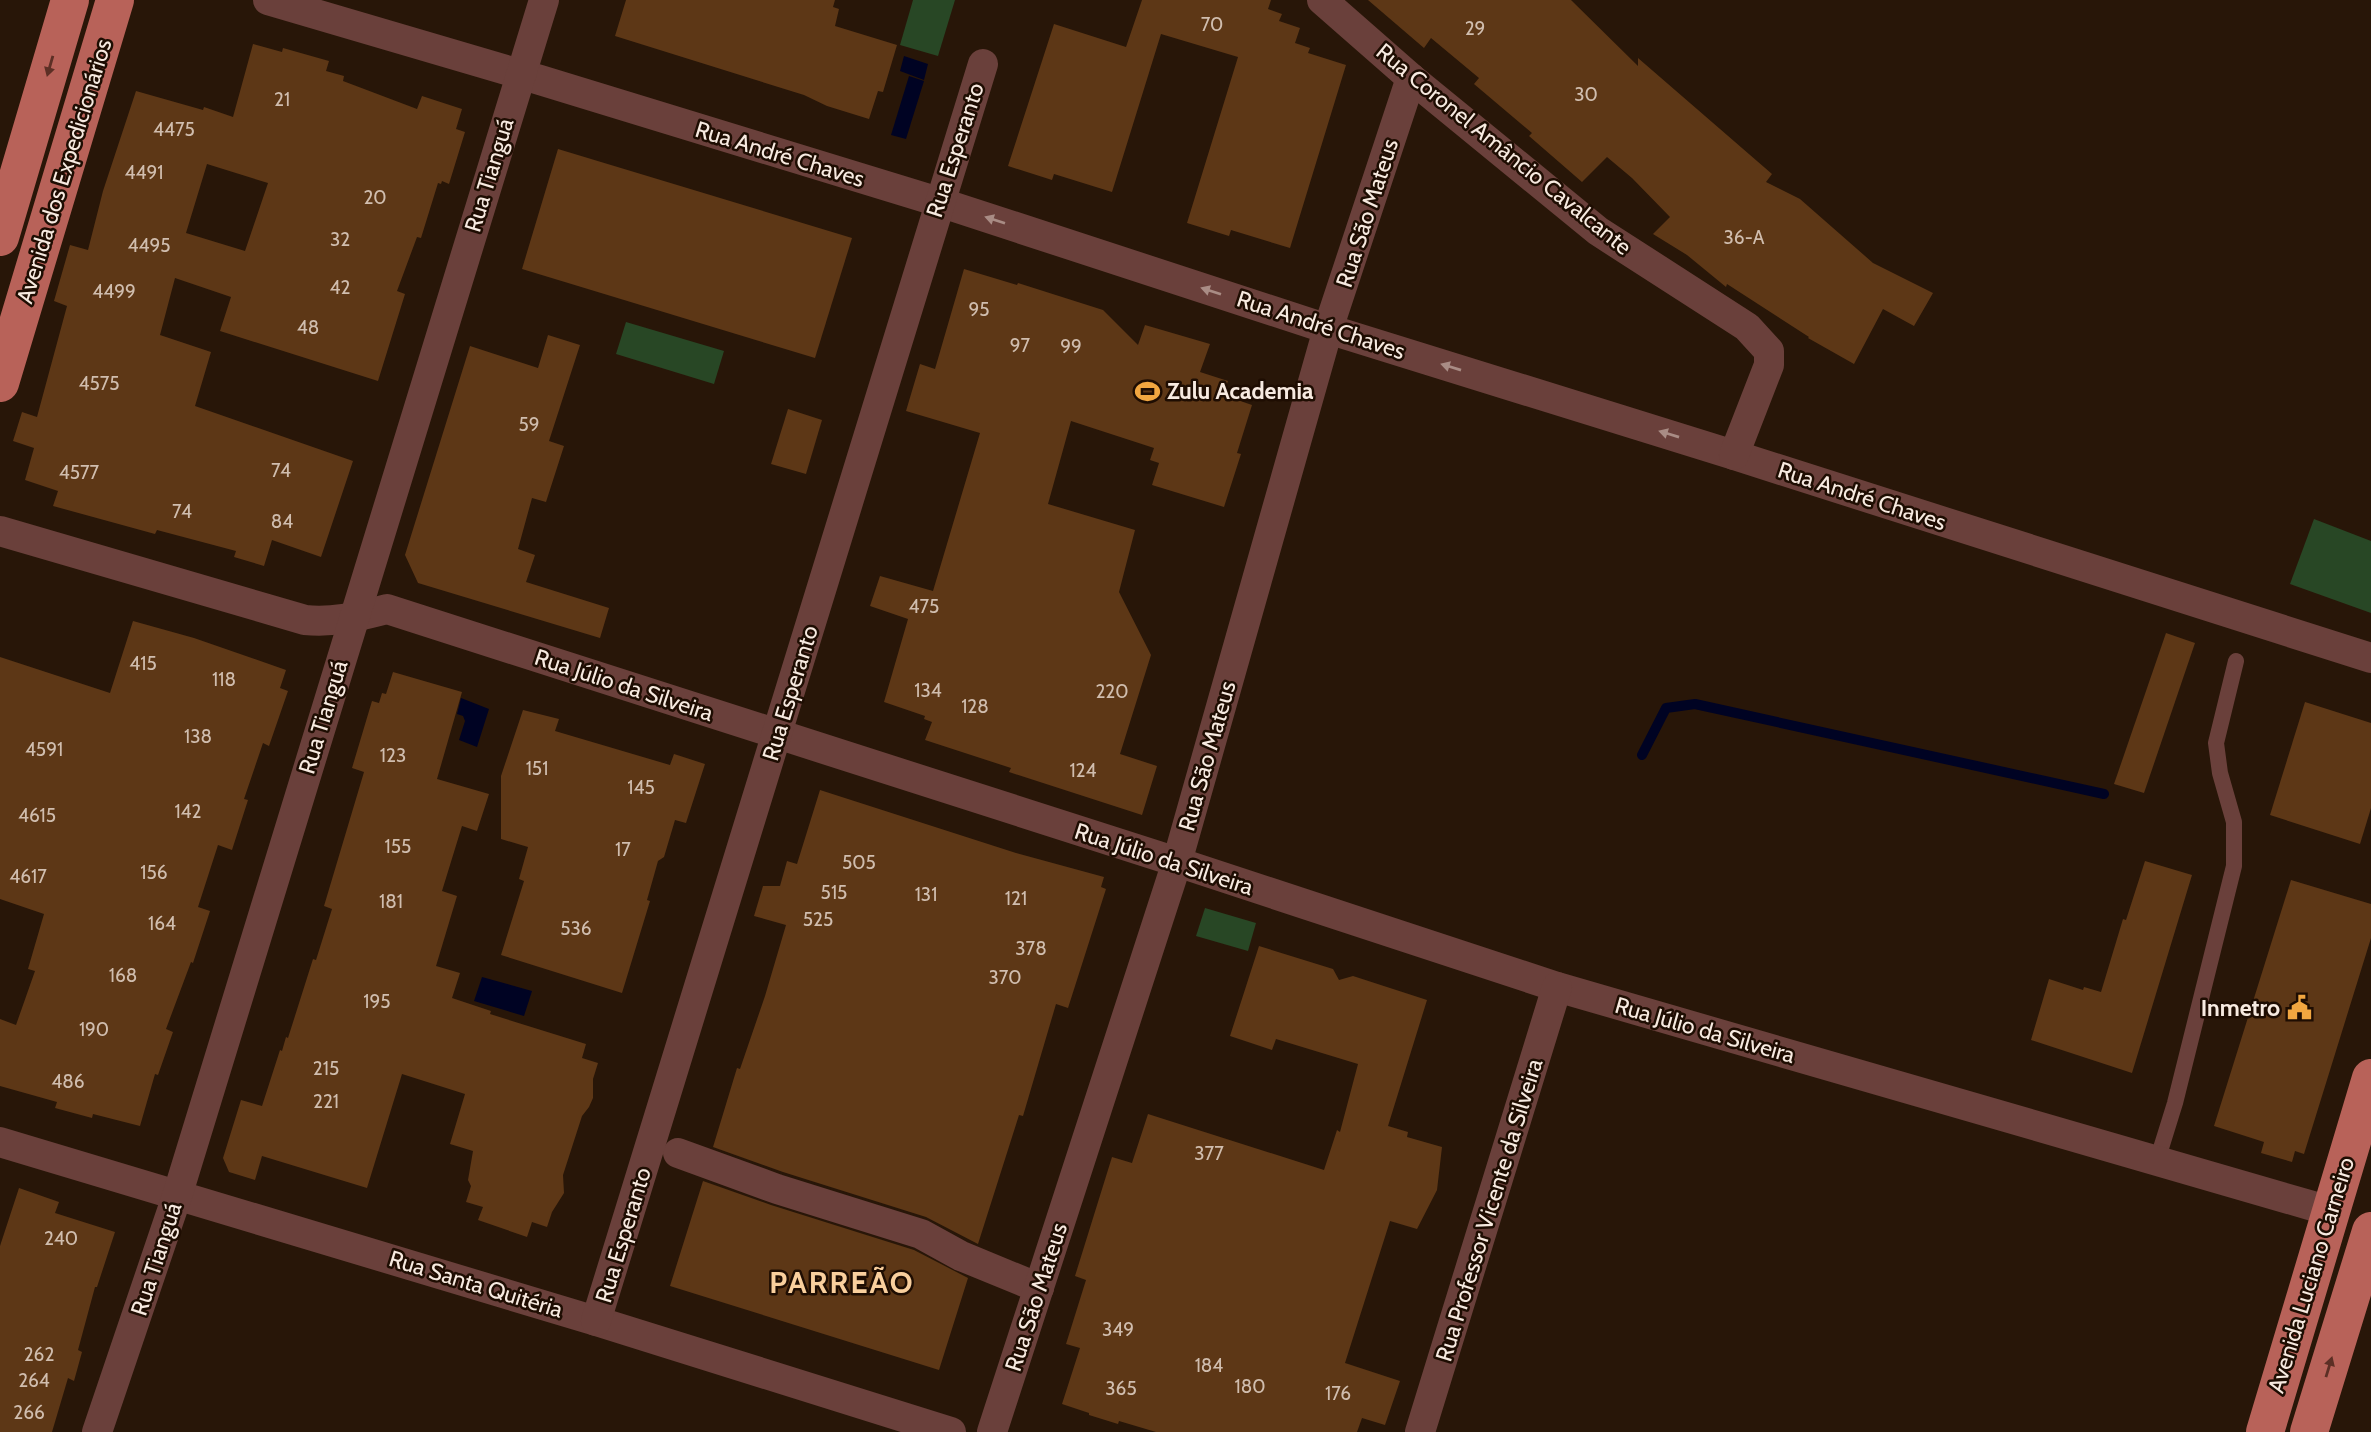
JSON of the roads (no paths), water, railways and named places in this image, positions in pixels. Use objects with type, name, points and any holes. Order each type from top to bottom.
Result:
[{"type":"main road","name":"Avenida dos Expedicionários","points":[[0,237],[69,0]]},
{"type":"main road","name":"Avenida dos Expedicionários","points":[[0,383],[115,0]]},
{"type":"main road","name":"Avenida Luciano Carneiro","points":[[2264,1432],[2371,1078]]},
{"type":"main road","name":"Avenida Luciano Carneiro","points":[[2309,1432],[2371,1231]]},
{"type":"street","name":"Rua André Chaves","points":[[268,0],[939,202],[2371,658]]},
{"type":"street","name":"Rua Tianguá","points":[[97,1432],[178,1193],[544,0]]},
{"type":"street","name":"Rua Coronel Amâncio Cavalcante","points":[[1322,0],[1411,78],[1598,231],[1760,338],[1769,351],[1769,365],[1734,455]]},
{"type":"street","name":"Rua Esperanto","points":[[596,1321],[983,65]]},
{"type":"street","name":"Rua São Mateus","points":[[992,1432],[1177,862],[1328,328],[1411,78]]},
{"type":"street","name":"Rua Júlio da Silveira","points":[[0,531],[305,620],[325,622],[353,619],[387,609],[1177,862],[1557,987],[2330,1211]]},
{"type":"street","name":"Rua Professor Vicente da Silveira","points":[[1420,1432],[1557,987]]},
{"type":"street","name":"Rua Santa Quitéria","points":[[0,1142],[178,1193],[951,1432]]},
{"type":"street","points":[[678,1153],[777,1189],[921,1234],[961,1256],[1039,1288]]},
{"type":"lane","points":[[2157,1161],[2175,1102],[2234,866],[2234,822],[2220,773],[2216,743],[2236,661]]},
{"type":"water","points":[[904,56],[928,64],[924,80],[900,71]]},
{"type":"water","points":[[909,76],[924,81],[906,139],[891,135]]},
{"type":"water","points":[[461,698],[489,709],[477,747],[459,740],[465,721],[463,716],[457,714]]},
{"type":"water","points":[[482,977],[532,991],[524,1016],[474,1001]]},
{"type":"waterway","points":[[1642,755],[1666,708],[1695,704],[2104,794]]},
{"type":"place","name":"Zulu Academia","points":[[1147,391]]},
{"type":"place","name":"Inmetro","points":[[2300,1008]]},
{"type":"district","name":"PARREÃO","points":[[842,1282]]}]
